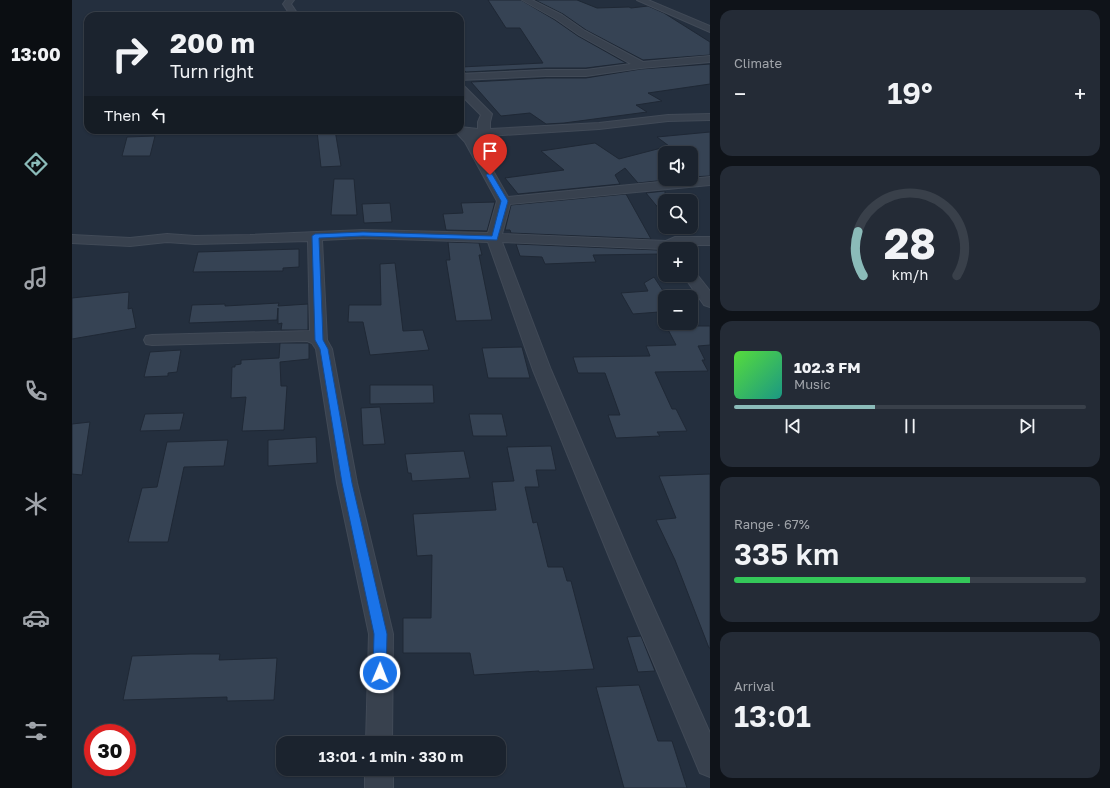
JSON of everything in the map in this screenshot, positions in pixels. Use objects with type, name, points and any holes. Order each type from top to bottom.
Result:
[{"type":"street","points":[[290,0],[287,4],[292,12]]},
{"type":"street","points":[[526,0],[559,17],[582,33],[641,65]]},
{"type":"street","points":[[641,0],[710,29]]},
{"type":"street","points":[[464,77],[546,73],[586,73],[641,65],[710,59]]},
{"type":"street","points":[[464,92],[487,114],[484,122],[469,133]]},
{"type":"street","points":[[469,133],[599,126],[668,118],[710,117]]},
{"type":"street","points":[[469,133],[504,201],[494,239],[542,370],[620,559],[710,764]]},
{"type":"street","points":[[504,201],[710,181]]},
{"type":"street","points":[[72,239],[130,242],[167,238],[195,240],[363,234],[658,246]]},
{"type":"street","points":[[315,236],[319,340],[324,349],[347,483],[380,634],[379,736]]},
{"type":"street","points":[[674,242],[710,241]]},
{"type":"street","points":[[695,282],[710,302]]},
{"type":"street","points":[[152,340],[309,336],[319,340]]},
{"type":"street","points":[[379,776],[379,788]]},
{"type":"building","points":[[488,0],[521,0],[555,20],[578,36],[626,63],[586,68],[546,68],[466,72],[464,67],[543,63],[520,28],[506,28]]},
{"type":"building","points":[[535,0],[577,0],[597,8],[631,8],[648,6],[664,13],[710,42],[710,55],[643,60],[586,30],[563,14]]},
{"type":"building","points":[[710,64],[710,84],[648,93],[662,101],[636,105],[647,112],[564,123],[546,124],[530,113],[501,116],[471,82],[546,78],[586,78],[641,69]]},
{"type":"building","points":[[710,132],[710,176],[698,177],[698,146],[669,146],[657,137]]},
{"type":"building","points":[[317,134],[336,134],[341,166],[321,167]]},
{"type":"building","points":[[155,136],[150,156],[122,156],[127,137]]},
{"type":"building","points":[[595,143],[619,159],[658,149],[658,181],[638,183],[625,168],[615,175],[620,184],[518,194],[505,178],[564,170],[541,151]]},
{"type":"building","points":[[334,179],[354,179],[357,215],[331,215]]},
{"type":"building","points":[[665,191],[665,194],[658,194],[658,208],[646,193]]},
{"type":"building","points":[[626,194],[651,239],[511,233],[510,230],[505,230],[511,205]]},
{"type":"building","points":[[495,202],[487,231],[446,230],[443,214],[463,213],[461,203]]},
{"type":"building","points":[[390,203],[392,222],[364,223],[362,204]]},
{"type":"building","points":[[448,242],[479,243],[482,255],[479,255],[492,320],[456,321],[446,260],[450,260]]},
{"type":"building","points":[[516,244],[658,250],[658,254],[593,255],[596,262],[545,264],[542,257],[520,256]]},
{"type":"building","points":[[299,249],[299,267],[283,268],[283,271],[193,272],[198,252]]},
{"type":"building","points":[[395,263],[403,331],[423,330],[429,350],[370,355],[363,322],[348,322],[349,305],[381,305],[380,264]]},
{"type":"building","points":[[654,277],[662,290],[658,290],[658,312],[633,314],[621,293],[648,291],[644,283]]},
{"type":"building","points":[[129,292],[128,309],[132,308],[136,328],[72,339],[72,298]]},
{"type":"building","points":[[279,303],[278,306],[308,304],[308,330],[281,330],[282,323],[278,324],[278,308],[277,320],[189,323],[192,305],[225,304],[225,306]]},
{"type":"building","points":[[698,326],[710,326],[710,345],[698,346],[705,360],[702,360],[708,371],[655,372],[672,409],[676,409],[687,431],[657,432],[660,436],[616,438],[608,415],[620,415],[605,373],[578,373],[573,357],[650,356],[646,346],[676,345],[668,330],[698,330]]},
{"type":"building","points":[[280,343],[309,343],[309,359],[280,362],[281,386],[287,386],[284,430],[242,431],[246,397],[231,398],[232,367],[241,364],[241,360],[279,358]]},
{"type":"building","points":[[522,347],[530,378],[488,378],[482,348]]},
{"type":"building","points":[[181,350],[177,372],[168,373],[168,376],[144,377],[150,352]]},
{"type":"building","points":[[370,385],[433,385],[434,403],[370,404]]},
{"type":"building","points":[[380,407],[385,444],[363,445],[361,408]]},
{"type":"building","points":[[184,413],[180,430],[140,431],[145,414]]},
{"type":"building","points":[[469,414],[502,414],[507,436],[473,436]]},
{"type":"building","points":[[90,422],[82,475],[72,474],[72,424]]},
{"type":"building","points":[[316,437],[317,463],[268,466],[268,440]]},
{"type":"building","points":[[228,440],[224,466],[184,467],[168,542],[128,542],[142,488],[157,487],[167,442]]},
{"type":"building","points":[[551,446],[556,470],[536,470],[539,487],[525,487],[533,523],[537,522],[548,567],[563,567],[567,581],[571,581],[594,669],[474,675],[470,653],[403,653],[403,618],[431,618],[432,555],[417,556],[413,514],[496,510],[492,482],[514,481],[507,447]]},
{"type":"building","points":[[464,451],[470,478],[412,481],[411,473],[408,473],[405,454]]},
{"type":"building","points":[[710,474],[709,648],[675,560],[656,520],[676,518],[659,476]]},
{"type":"building","points":[[641,636],[655,671],[638,672],[627,637]]},
{"type":"building","points":[[220,654],[219,660],[277,658],[274,700],[227,701],[227,697],[123,700],[132,656]]},
{"type":"building","points":[[639,685],[658,741],[672,741],[687,788],[624,788],[596,687]]},
{"type":"route","points":[[380,673],[380,634],[347,483],[324,349],[319,340],[315,236],[363,234],[494,239],[504,201],[490,175]]}]
